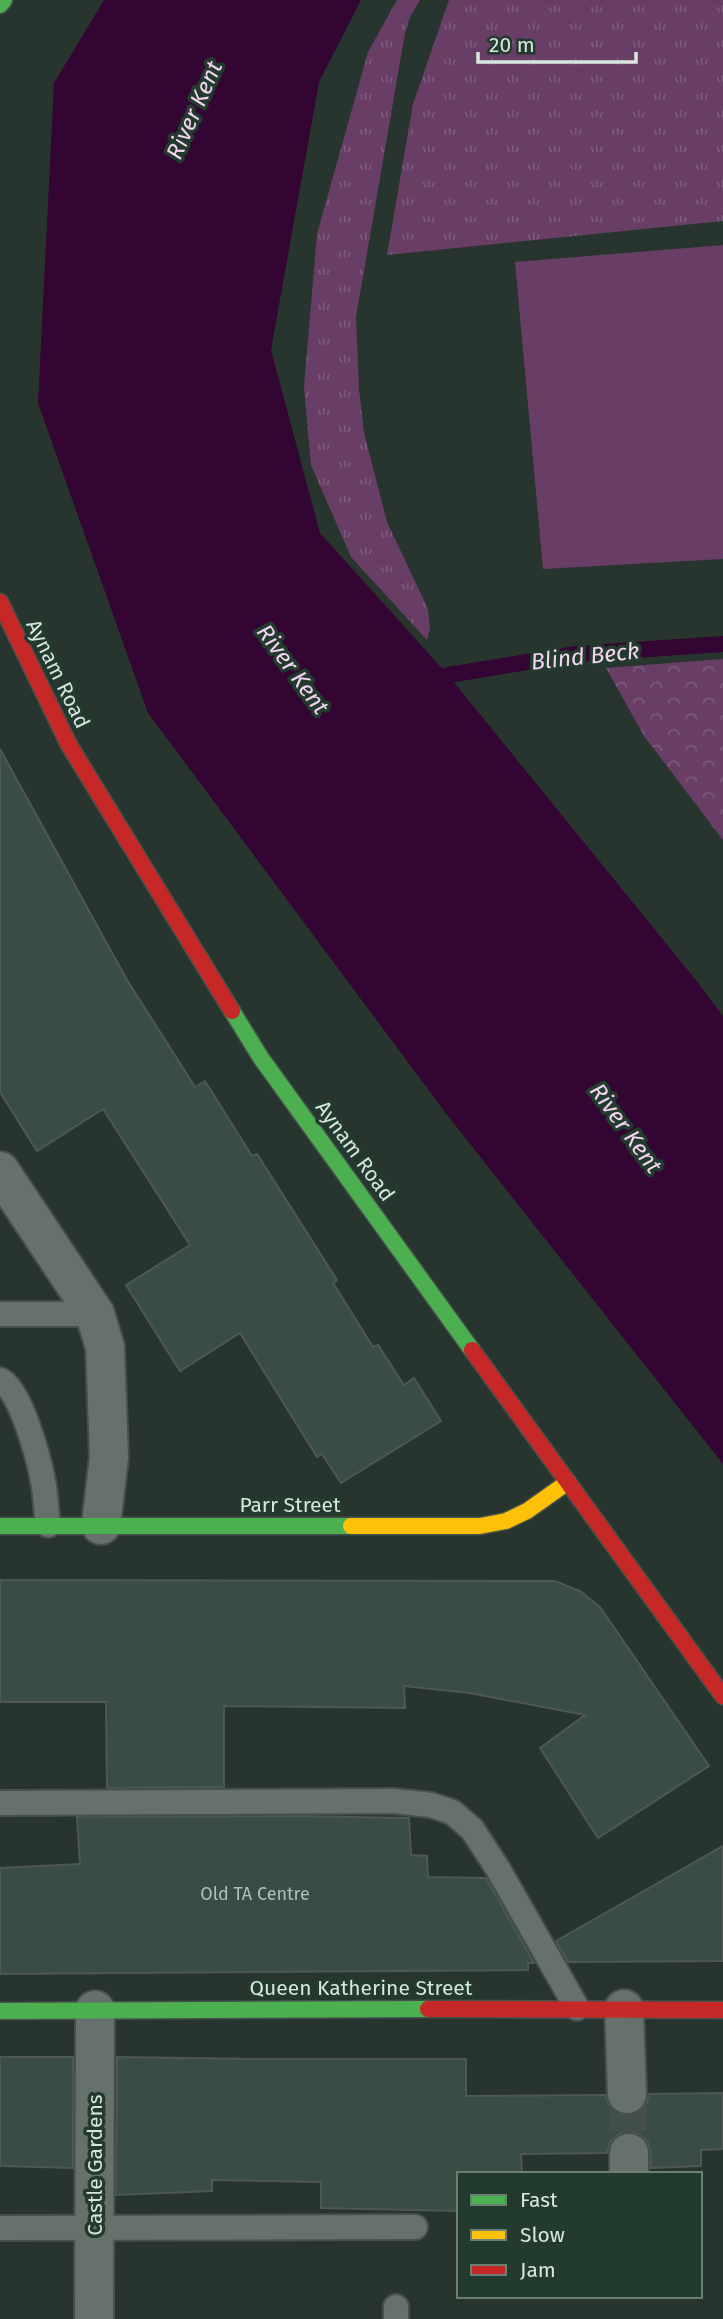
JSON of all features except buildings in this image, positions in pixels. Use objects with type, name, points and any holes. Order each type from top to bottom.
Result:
[{"type":"main road","points":[[0,5],[4,0]]},
{"type":"main road","name":"Aynam Road","points":[[0,602],[69,745],[261,1058],[723,1696]]},
{"type":"main road","name":"Parr Street","points":[[0,1526],[480,1526],[506,1521],[527,1511],[568,1482]]},
{"type":"main road","name":"Queen Katherine Street","points":[[0,2011],[577,2008],[723,2010]]},
{"type":"street","points":[[0,1171],[95,1314],[105,1347],[108,1457],[101,1525]]},
{"type":"street","points":[[624,2009],[627,2094]]},
{"type":"street","name":"Castle Gardens","points":[[94,2319],[95,2010]]},
{"type":"lane","points":[[0,1314],[95,1314]]},
{"type":"lane","points":[[0,1380],[6,1382],[23,1413],[43,1480],[48,1525]]},
{"type":"lane","points":[[0,1803],[394,1801],[432,1805],[452,1812],[472,1829],[498,1868],[577,2008]]},
{"type":"lane","points":[[0,2228],[415,2227]]},
{"type":"green space","points":[[397,0],[420,0],[405,33],[356,317],[359,389],[364,433],[387,522],[428,609],[430,629],[427,640],[351,557],[311,465],[304,387],[317,234],[368,52]]},
{"type":"green space","points":[[449,0],[723,0],[723,221],[387,255],[413,104]]},
{"type":"green space","points":[[723,245],[723,559],[543,569],[515,262]]},
{"type":"green space","points":[[723,659],[723,840],[644,736],[606,668]]},
{"type":"water","name":"River Kent","points":[[104,0],[361,0],[319,82],[271,350],[320,533],[448,675],[723,1016],[723,1464],[448,1116],[148,713],[38,403],[54,83]]},
{"type":"waterway","name":"Blind Beck","points":[[448,675],[576,654],[723,644]]},
{"type":"tunnel","points":[[627,2094],[629,2153]]},
{"type":"traffic: fast","points":[[0,5],[4,0]]},
{"type":"traffic: fast","points":[[232,1011],[261,1058],[472,1350]]},
{"type":"traffic: fast","points":[[0,1526],[351,1526]]},
{"type":"traffic: fast","points":[[0,2011],[428,2009]]},
{"type":"traffic: slow","points":[[351,1526],[480,1526],[506,1521],[527,1511],[568,1482]]},
{"type":"traffic: jam","points":[[0,602],[69,745],[232,1011]]},
{"type":"traffic: jam","points":[[472,1350],[723,1696]]},
{"type":"traffic: jam","points":[[428,2009],[723,2010]]}]
